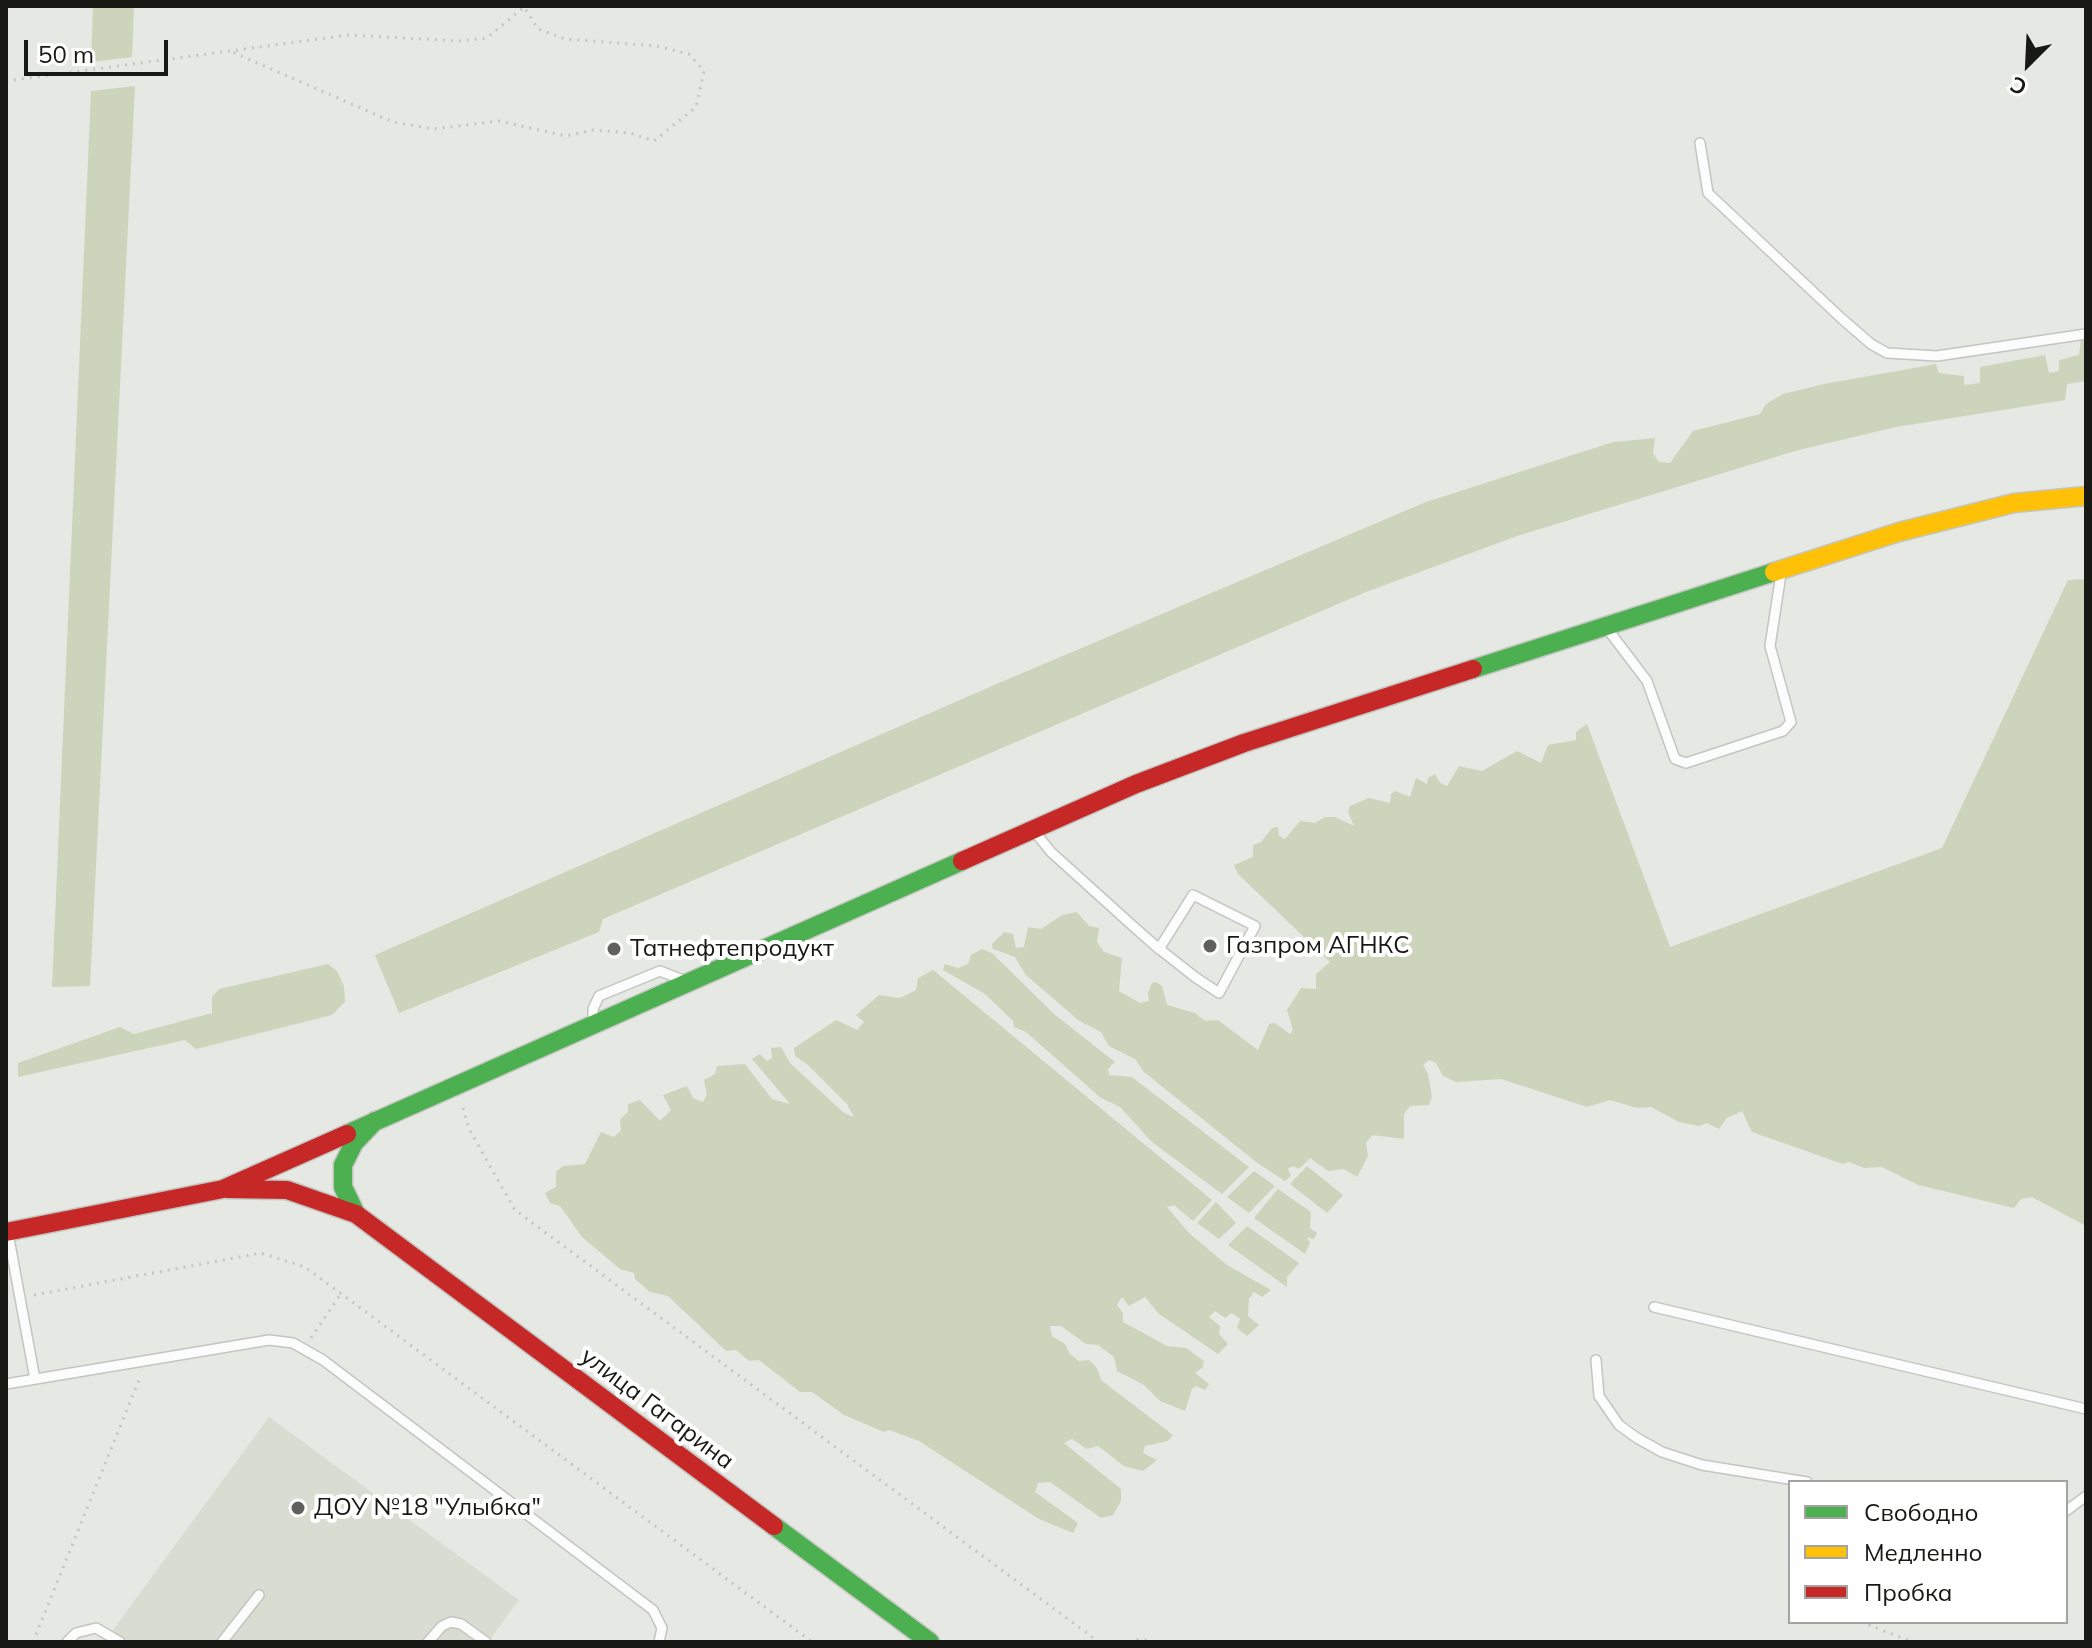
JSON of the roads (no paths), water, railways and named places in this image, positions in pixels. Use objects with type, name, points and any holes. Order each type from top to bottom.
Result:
[{"type":"main road","points":[[7,1232],[223,1189],[1033,830],[1244,743],[1604,625],[1956,516],[2014,503],[2086,496]]},
{"type":"main road","points":[[356,1214],[343,1187],[343,1165],[354,1143],[375,1121]]},
{"type":"main road","name":"улица Гагарина","points":[[223,1189],[287,1190],[315,1197],[356,1214],[924,1638]]},
{"type":"lane","points":[[1700,143],[1708,193],[1861,336],[1887,353],[1937,356],[2086,334]]},
{"type":"lane","points":[[1604,625],[1647,681],[1675,759],[1686,763],[1783,731],[1791,722],[1792,714],[1770,646],[1782,569]]},
{"type":"lane","points":[[1033,830],[1051,852],[1159,949],[1219,993],[1255,926],[1193,895],[1159,949]]},
{"type":"lane","points":[[7,1232],[35,1379]]},
{"type":"lane","points":[[1654,1307],[2086,1409]]},
{"type":"lane","points":[[6,1384],[269,1340],[282,1340],[305,1348],[653,1610],[662,1628],[659,1642]]},
{"type":"lane","points":[[1596,1360],[1599,1396],[1619,1425],[1637,1438],[1662,1452],[1702,1465],[1795,1480]]},
{"type":"lane","points":[[2068,1510],[2086,1496]]},
{"type":"lane","points":[[222,1642],[259,1595]]},
{"type":"lane","points":[[428,1642],[442,1626],[451,1622],[461,1624],[486,1642]]},
{"type":"lane","points":[[67,1642],[76,1633],[96,1628],[120,1642]]},
{"type":"lane","points":[[924,1638],[941,1642]]},
{"type":"place","name":"Газпром АГНКС","points":[[1210,946]]},
{"type":"place","name":"Татнефтепродукт","points":[[614,949]]},
{"type":"place","name":"ДОУ №18 \"Улыбка\"","points":[[298,1508]]}]
